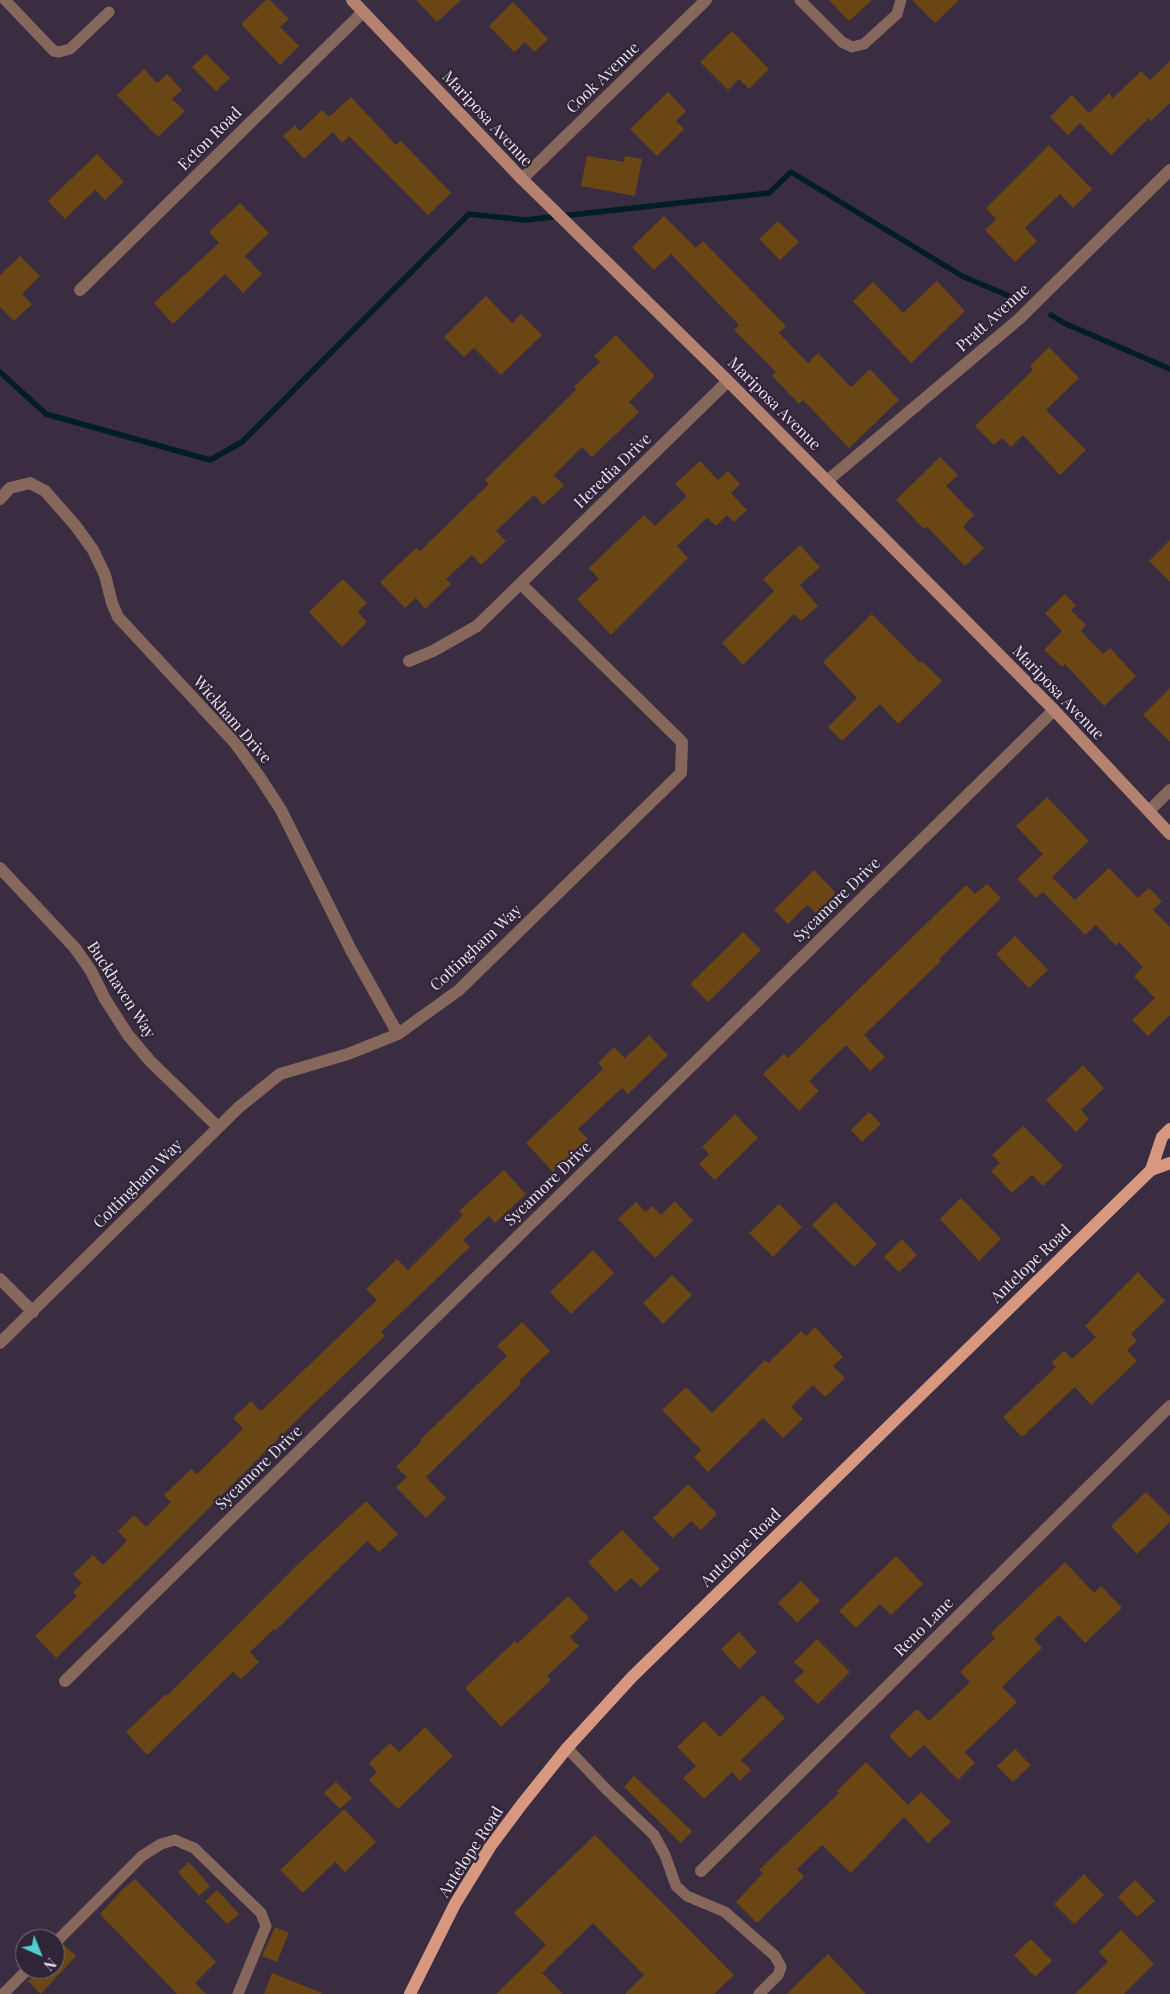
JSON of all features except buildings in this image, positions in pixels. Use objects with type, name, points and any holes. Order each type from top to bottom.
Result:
[{"type":"main road","name":"Antelope Road","points":[[1152,1170],[1162,1137],[1170,1129]]},
{"type":"main road","name":"Antelope Road","points":[[410,1994],[456,1904],[490,1847],[567,1748],[632,1677],[1152,1170],[1170,1163]]},
{"type":"street","name":"Mariposa Avenue","points":[[352,0],[522,179],[728,381],[1054,710],[1170,834]]},
{"type":"street","name":"Cook Avenue","points":[[522,179],[706,0]]},
{"type":"street","name":"Ecton Road","points":[[80,290],[363,12]]},
{"type":"street","name":"Pratt Avenue","points":[[827,480],[1019,319],[1170,170]]},
{"type":"street","name":"Heredia Drive","points":[[409,661],[432,651],[477,626],[728,381]]},
{"type":"street","name":"Wickham Drive","points":[[0,499],[10,488],[30,483],[45,491],[75,525],[93,550],[105,575],[112,603],[118,617],[235,744],[264,783],[281,810],[351,950],[398,1034]]},
{"type":"street","name":"Cottingham Way","points":[[0,1343],[218,1126],[280,1074],[348,1054],[398,1034],[458,990],[681,774],[682,742],[521,584]]},
{"type":"street","name":"Sycamore Drive","points":[[65,1681],[1054,710]]},
{"type":"street","points":[[1149,811],[1170,790]]},
{"type":"street","name":"Buckhaven Way","points":[[0,868],[76,948],[128,1035],[170,1082],[218,1126]]},
{"type":"street","points":[[0,1280],[32,1312]]},
{"type":"street","name":"Reno Lane","points":[[701,1871],[1170,1406]]},
{"type":"lane","points":[[5,0],[54,51],[60,52],[70,49],[109,12]]},
{"type":"lane","points":[[800,0],[842,42],[852,47],[864,44],[896,14],[901,0]]},
{"type":"lane","points":[[567,1748],[606,1790],[654,1835],[665,1855],[676,1886],[687,1896],[725,1912],[775,1956],[780,1967],[778,1975],[759,1994]]},
{"type":"lane","points":[[65,1933],[142,1856],[160,1844],[175,1840],[194,1848],[261,1913],[266,1926],[238,1994]]},
{"type":"lane","points":[[3,1994],[18,1979]]},
{"type":"waterway","points":[[0,372],[46,414],[210,460],[242,442],[469,214],[525,220],[769,193],[791,172],[962,276],[1009,296]]},
{"type":"waterway","points":[[1051,315],[1064,323],[1170,369]]}]
